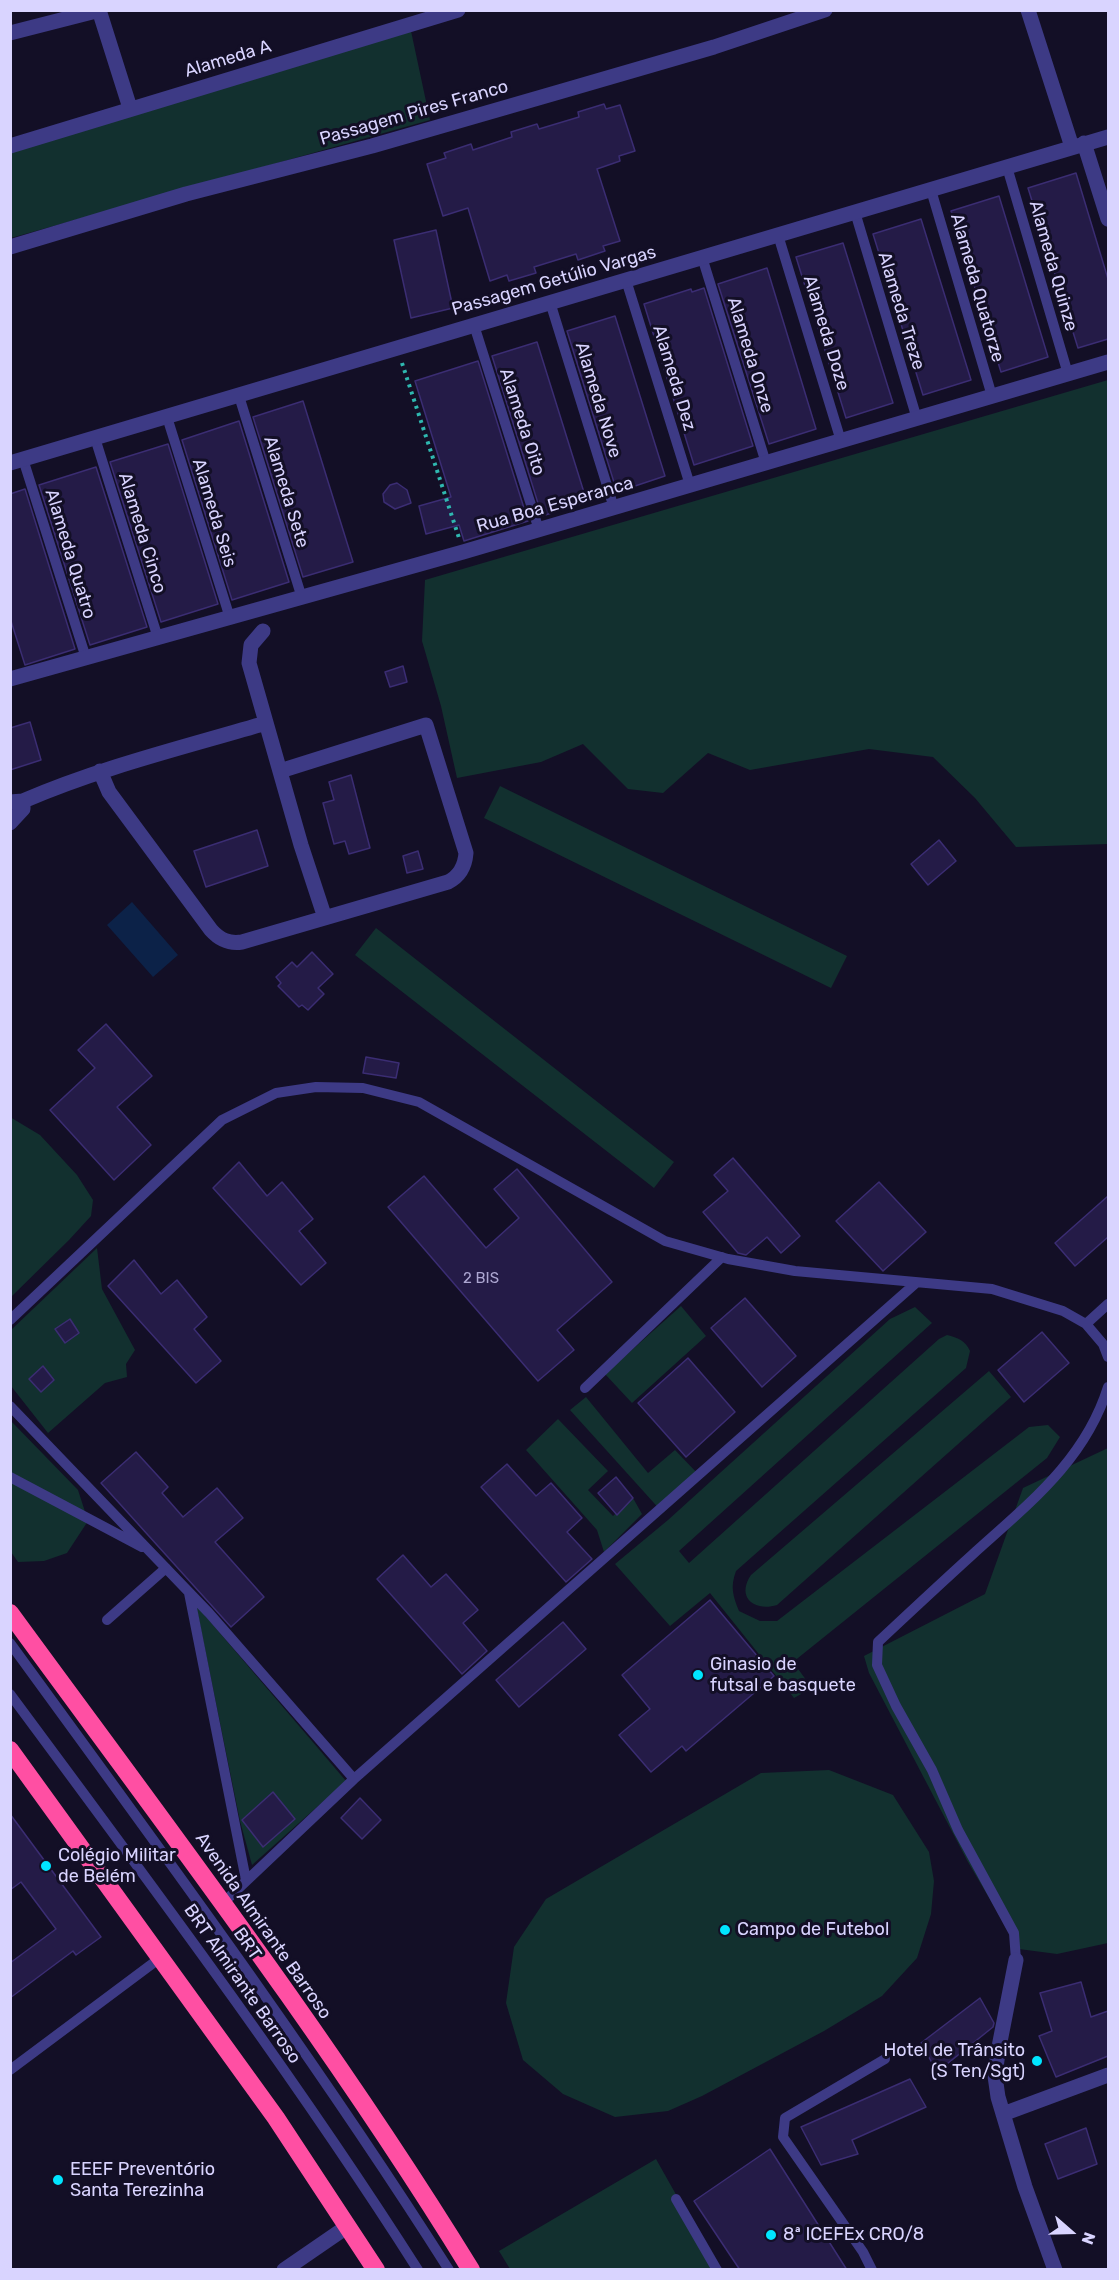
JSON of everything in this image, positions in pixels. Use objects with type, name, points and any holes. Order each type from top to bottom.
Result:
[{"type":"highway","name":"Avenida Almirante Barroso","points":[[10,1613],[223,1903],[416,2180],[471,2270]]},
{"type":"highway","points":[[10,1750],[276,2118],[376,2270]]},
{"type":"street","name":"Alameda A","points":[[10,146],[458,10]]},
{"type":"street","name":"Passagem Pires Franco","points":[[10,247],[186,194],[372,146],[537,99],[714,47],[825,10]]},
{"type":"street","points":[[1028,10],[1108,219]]},
{"type":"street","points":[[10,33],[99,11],[130,108]]},
{"type":"street","name":"Passagem Getúlio Vargas","points":[[17,461],[1108,137]]},
{"type":"street","name":"Rua Boa Esperanca","points":[[12,675],[86,658],[443,556],[464,552],[1108,362]]},
{"type":"street","points":[[263,631],[251,645],[249,663],[301,845],[326,918]]},
{"type":"street","points":[[10,823],[23,809],[17,801],[100,771],[266,723]]},
{"type":"street","points":[[100,771],[109,792],[211,930],[222,940],[228,942],[242,942],[326,918],[448,882],[459,874],[466,853],[426,725],[280,771]]},
{"type":"street","points":[[1016,1960],[995,2076],[1003,2114],[1025,2187],[1055,2270]]},
{"type":"street","points":[[1003,2114],[1108,2075]]},
{"type":"street","points":[[284,2270],[348,2226]]},
{"type":"lane","name":"Alameda Quinze","points":[[1007,167],[1068,374]]},
{"type":"lane","name":"Alameda Quatorze","points":[[931,190],[992,396]]},
{"type":"lane","name":"Alameda Treze","points":[[855,212],[917,418]]},
{"type":"lane","name":"Alameda Doze","points":[[778,235],[841,441]]},
{"type":"lane","name":"Alameda Onze","points":[[702,257],[766,463]]},
{"type":"lane","name":"Alameda Dez","points":[[626,280],[690,485]]},
{"type":"lane","name":"Alameda Nove","points":[[550,302],[614,508]]},
{"type":"lane","name":"Alameda Oito","points":[[474,325],[539,530]]},
{"type":"lane","name":"Alameda Sete","points":[[239,396],[302,598]]},
{"type":"lane","name":"Alameda Seis","points":[[167,417],[230,618]]},
{"type":"lane","name":"Alameda Cinco","points":[[95,438],[158,638]]},
{"type":"lane","name":"Alameda Quatro","points":[[17,461],[86,658]]},
{"type":"lane","points":[[10,1320],[222,1120],[276,1093],[316,1087],[363,1088],[419,1102],[665,1241],[722,1257],[795,1271],[992,1289],[1063,1311],[1086,1324],[1103,1344],[1108,1357]]},
{"type":"lane","points":[[585,1388],[722,1257]]},
{"type":"lane","points":[[223,1903],[354,1779],[916,1283]]},
{"type":"lane","points":[[1086,1324],[1108,1304]]},
{"type":"lane","points":[[1016,1960],[1014,1933],[958,1830],[932,1770],[896,1706],[877,1665],[878,1642],[1025,1508],[1072,1459],[1102,1406],[1108,1387]]},
{"type":"lane","points":[[10,1406],[166,1568],[354,1779]]},
{"type":"lane","points":[[10,1477],[150,1551]]},
{"type":"lane","points":[[107,1620],[166,1568]]},
{"type":"lane","points":[[189,1593],[246,1880]]},
{"type":"lane","name":"BRT","points":[[10,1643],[205,1912],[404,2199],[449,2270]]},
{"type":"lane","name":"BRT Almirante Barroso","points":[[10,1694],[182,1926],[382,2213],[418,2270]]},
{"type":"lane","points":[[10,2070],[160,1958]]},
{"type":"lane","points":[[872,2270],[863,2252],[783,2137],[785,2118],[885,2059]]},
{"type":"lane","points":[[676,2199],[717,2270]]},
{"type":"path","points":[[398,348],[464,552]]},
{"type":"green space","points":[[411,31],[430,120],[11,238],[11,151]]},
{"type":"green space","points":[[1108,380],[1108,844],[1016,847],[975,798],[933,757],[869,749],[750,770],[708,753],[663,793],[628,789],[583,744],[541,762],[457,778],[441,706],[422,641],[425,580]]},
{"type":"green space","points":[[500,786],[847,956],[831,988],[484,818]]},
{"type":"green space","points":[[376,928],[674,1162],[654,1188],[355,955]]},
{"type":"green space","points":[[10,1117],[40,1135],[77,1175],[93,1200],[91,1216],[11,1297]]},
{"type":"green space","points":[[97,1248],[102,1289],[135,1350],[126,1364],[127,1377],[105,1383],[48,1433],[11,1386],[11,1330]]},
{"type":"green space","points":[[681,1306],[706,1336],[632,1403],[605,1374]]},
{"type":"green space","points":[[915,1307],[932,1323],[679,1551],[689,1563],[939,1339],[947,1335],[958,1338],[966,1344],[970,1351],[966,1368],[736,1571],[733,1591],[739,1611],[760,1621],[777,1621],[1029,1427],[1048,1425],[1060,1437],[1047,1458],[793,1662],[812,1688],[794,1698],[710,1593],[670,1626],[615,1564],[668,1520],[890,1319]]},
{"type":"green space","points":[[989,1371],[1011,1397],[777,1605],[761,1606],[750,1601],[746,1590],[751,1575]]},
{"type":"green space","points":[[586,1397],[648,1473],[675,1450],[699,1475],[663,1513],[570,1410]]},
{"type":"green space","points":[[558,1419],[608,1471],[588,1490],[613,1516],[633,1498],[642,1514],[604,1552],[597,1530],[526,1450]]},
{"type":"green space","points":[[11,1421],[78,1490],[88,1521],[67,1553],[44,1561],[18,1562],[11,1552]]},
{"type":"green space","points":[[1108,1448],[1108,1943],[1057,1954],[1019,1949],[968,1862],[869,1673],[864,1656],[985,1594],[1023,1488]]},
{"type":"green space","points":[[196,1605],[346,1781],[252,1865],[240,1821]]},
{"type":"green space","name":"Campo de Futebol","points":[[829,1770],[893,1795],[929,1852],[934,1881],[931,1914],[917,1958],[882,1996],[824,2031],[702,2096],[668,2111],[615,2117],[563,2094],[523,2060],[506,2003],[514,1947],[546,1899],[761,1773]]},
{"type":"green space","points":[[656,2159],[718,2269],[510,2269],[499,2251]]},
{"type":"water","points":[[132,902],[178,955],[153,977],[107,925]]},
{"type":"building","points":[[604,104],[606,109],[620,105],[635,151],[619,156],[620,161],[597,169],[620,241],[603,246],[605,251],[578,260],[576,254],[534,267],[536,273],[509,281],[507,275],[490,281],[468,208],[443,216],[427,164],[446,158],[444,153],[471,144],[473,150],[512,137],[511,132],[537,124],[539,129],[579,117],[578,112]]},
{"type":"building","points":[[1076,173],[1108,279],[1108,339],[1078,348],[1028,188]]},
{"type":"building","points":[[999,196],[1048,357],[1001,372],[951,211]]},
{"type":"building","points":[[921,219],[971,380],[923,395],[873,234]]},
{"type":"building","points":[[436,230],[453,308],[411,318],[394,240]]},
{"type":"building","points":[[843,243],[893,403],[846,418],[796,257]]},
{"type":"building","points":[[767,268],[816,429],[769,444],[718,284]]},
{"type":"building","points":[[704,288],[753,446],[694,465],[644,304],[691,289],[692,292]]},
{"type":"building","points":[[615,316],[665,476],[617,492],[567,331]]},
{"type":"building","points":[[537,342],[587,502],[542,516],[492,356]]},
{"type":"building","points":[[478,361],[528,521],[464,541],[459,525],[426,534],[419,506],[451,497],[415,381]]},
{"type":"building","points":[[303,401],[353,562],[303,577],[253,417]]},
{"type":"building","points":[[239,421],[289,582],[232,600],[182,440]]},
{"type":"building","points":[[168,444],[218,604],[161,622],[110,462]]},
{"type":"building","points":[[96,467],[147,627],[90,645],[39,485]]},
{"type":"building","points":[[397,483],[407,490],[411,503],[395,509],[384,502],[383,494],[390,485]]},
{"type":"building","points":[[25,489],[75,649],[25,665],[10,618],[10,494]]},
{"type":"building","points":[[403,666],[407,682],[390,687],[385,672]]},
{"type":"building","points":[[30,722],[41,760],[10,770],[10,728]]},
{"type":"building","points":[[351,775],[370,848],[349,854],[345,841],[334,844],[323,803],[334,800],[329,782]]},
{"type":"building","points":[[257,830],[268,866],[206,887],[194,851]]},
{"type":"building","points":[[939,840],[956,861],[928,885],[911,864]]},
{"type":"building","points":[[418,851],[423,869],[407,873],[403,856]]},
{"type":"building","points":[[312,952],[333,974],[318,988],[324,994],[308,1010],[302,1005],[299,1007],[278,986],[281,983],[276,977],[292,962],[297,967]]},
{"type":"building","points":[[106,1024],[152,1076],[117,1107],[151,1145],[114,1180],[50,1110],[95,1068],[78,1050]]},
{"type":"building","points":[[366,1057],[399,1063],[396,1078],[363,1073]]},
{"type":"building","points":[[733,1158],[800,1236],[781,1253],[767,1237],[746,1255],[738,1253],[703,1212],[728,1191],[714,1175]]},
{"type":"building","points":[[239,1162],[267,1196],[282,1182],[313,1219],[299,1231],[326,1263],[301,1285],[213,1188]]},
{"type":"building","points":[[517,1169],[612,1282],[557,1330],[574,1350],[538,1381],[388,1207],[424,1176],[486,1248],[519,1218],[494,1189]]},
{"type":"building","points":[[879,1182],[926,1232],[883,1271],[836,1221]]},
{"type":"building","points":[[1108,1196],[1108,1237],[1075,1266],[1055,1243]]},
{"type":"building","points":[[134,1260],[161,1294],[177,1280],[207,1317],[194,1329],[221,1361],[196,1383],[108,1286]]},
{"type":"building","points":[[745,1298],[796,1356],[762,1387],[711,1328]]},
{"type":"building","points":[[70,1319],[79,1333],[65,1343],[55,1329]]},
{"type":"building","points":[[1042,1332],[1069,1363],[1024,1402],[998,1370]]},
{"type":"building","points":[[688,1358],[735,1412],[686,1457],[638,1403]]},
{"type":"building","points":[[43,1366],[54,1380],[41,1392],[29,1379]]},
{"type":"building","points":[[136,1452],[168,1487],[162,1493],[183,1517],[217,1488],[243,1518],[215,1542],[264,1597],[231,1627],[101,1483]]},
{"type":"building","points":[[507,1464],[536,1496],[551,1483],[582,1518],[567,1532],[592,1559],[566,1582],[481,1487]]},
{"type":"building","points":[[616,1477],[633,1498],[617,1515],[598,1493]]},
{"type":"building","points":[[403,1555],[431,1587],[446,1574],[478,1610],[463,1623],[487,1651],[462,1674],[377,1579]]},
{"type":"building","name":"Ginasio de futsal e basquete","points":[[710,1600],[774,1676],[686,1751],[682,1746],[651,1772],[619,1735],[650,1709],[622,1675]]},
{"type":"building","points":[[563,1622],[586,1649],[519,1707],[496,1680]]},
{"type":"building","points":[[273,1792],[295,1819],[263,1847],[242,1820]]},
{"type":"building","points":[[360,1798],[381,1820],[362,1839],[341,1818]]},
{"type":"building","points":[[10,1814],[101,1937],[76,1955],[73,1951],[10,1998],[10,1963],[56,1929],[21,1882],[10,1890]]},
{"type":"building","points":[[1081,1982],[1091,2017],[1108,2011],[1108,2056],[1056,2077],[1039,2036],[1052,2031],[1040,1993]]},
{"type":"building","points":[[980,1998],[994,2023],[993,2027],[937,2072],[921,2043]]},
{"type":"building","points":[[910,2079],[926,2107],[852,2140],[858,2154],[821,2165],[801,2127]]},
{"type":"building","points":[[1086,2128],[1097,2164],[1058,2179],[1045,2144]]},
{"type":"building","name":"8ª ICEFEx CRO/8","points":[[770,2149],[847,2270],[740,2270],[694,2201]]},
{"type":"place","name":"Ginasio de futsal e basquete","points":[[698,1675]]},
{"type":"place","name":"Colégio Militar de Belém","points":[[46,1866]]},
{"type":"place","name":"Campo de Futebol","points":[[725,1930]]},
{"type":"place","name":"Hotel de Trânsito (S Ten/Sgt)","points":[[1037,2061]]},
{"type":"place","name":"EEEF Preventório Santa Terezinha","points":[[58,2180]]},
{"type":"place","name":"8ª ICEFEx CRO/8","points":[[771,2235]]}]
